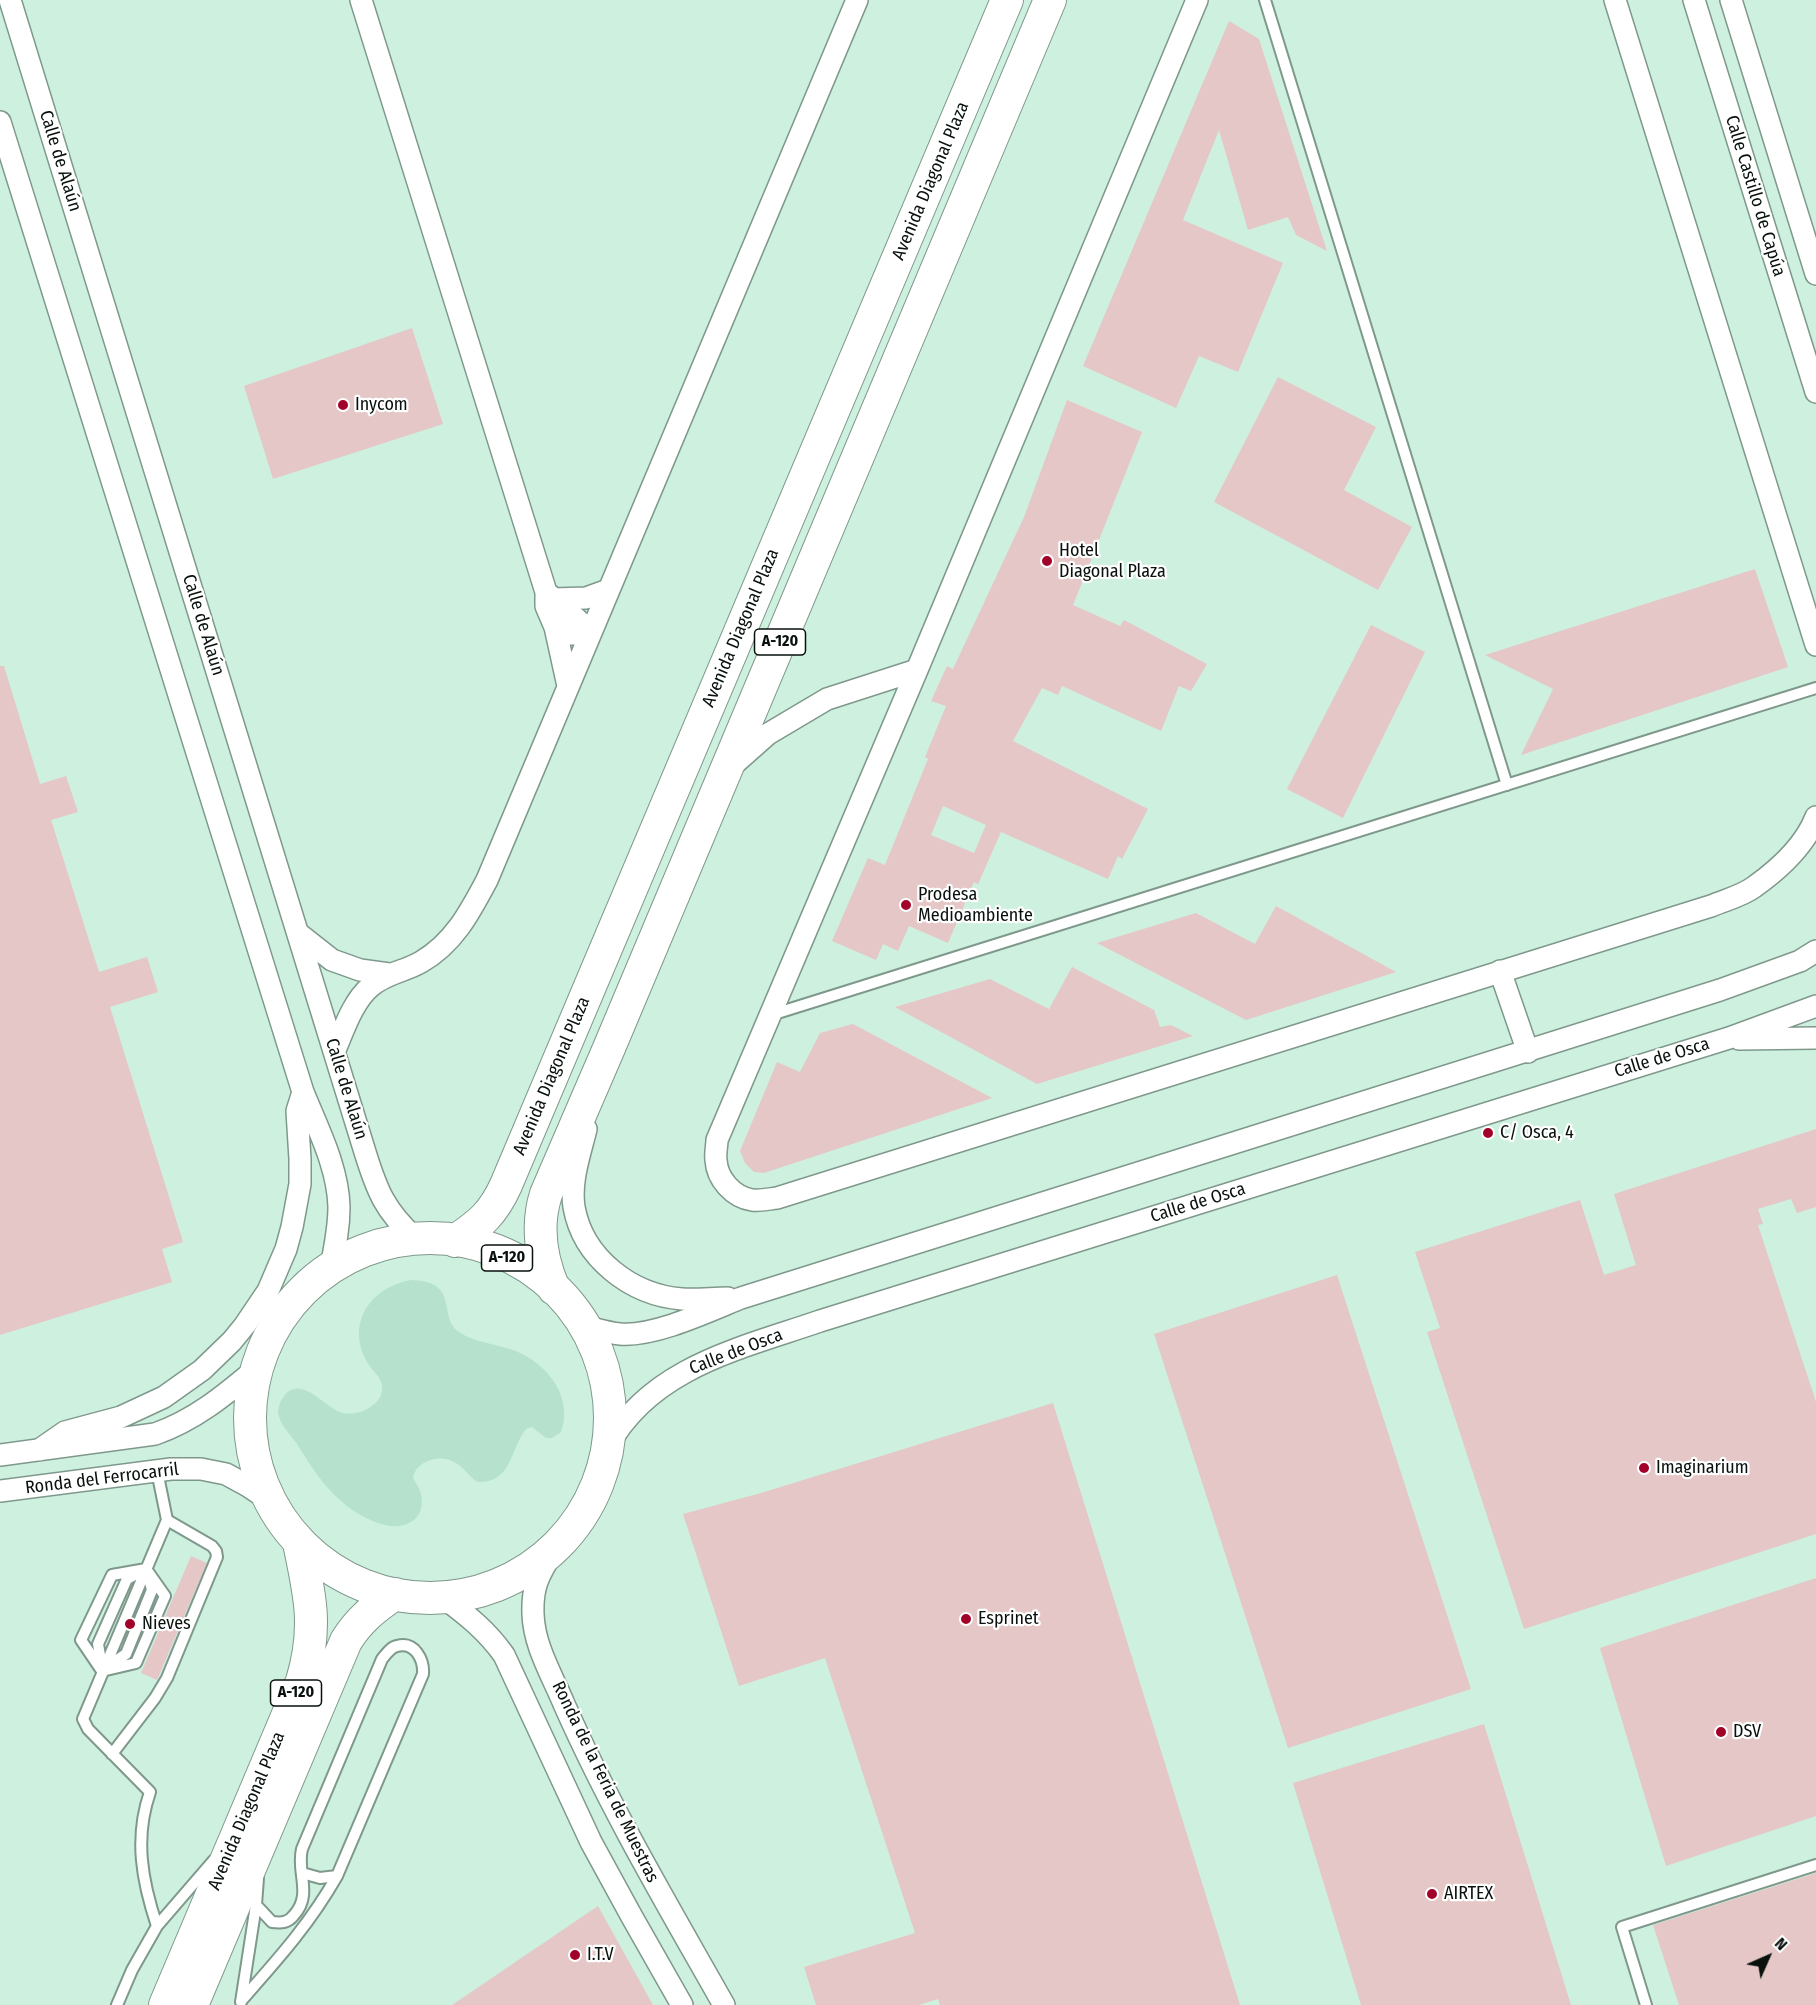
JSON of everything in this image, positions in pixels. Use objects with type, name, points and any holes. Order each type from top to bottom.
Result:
[{"type":"main road","name":"Avenida Diagonal Plaza","points":[[455,1241],[486,1218],[503,1192],[1007,0]]},
{"type":"main road","name":"A-120","points":[[554,1288],[544,1268],[541,1209],[546,1194],[1050,0]]},
{"type":"main road","name":"A-120","points":[[416,1239],[455,1241],[492,1250],[524,1266],[554,1288],[570,1306],[584,1326],[598,1354],[607,1384],[610,1415],[608,1446],[598,1485],[579,1521],[553,1551],[520,1575],[484,1590],[444,1598],[395,1594],[368,1587],[344,1575],[299,1543],[269,1500],[259,1477],[249,1428],[249,1407],[257,1368],[266,1343],[286,1308],[313,1281],[331,1267],[374,1248],[416,1239]]},
{"type":"main road","name":"Avenida Diagonal Plaza","points":[[192,2005],[309,1657],[312,1635],[311,1608],[299,1543]]},
{"type":"main road","name":"Avenida Diagonal Plaza","points":[[165,2005],[346,1641],[363,1618],[395,1594]]},
{"type":"street","name":"Calle de Alaún","points":[[10,0],[376,1187],[395,1219],[416,1239]]},
{"type":"street","points":[[361,0],[550,596],[580,622],[590,634]]},
{"type":"street","points":[[334,1050],[352,1011],[370,987],[389,974],[420,963],[442,947],[459,930],[487,880],[857,0]]},
{"type":"street","points":[[1197,0],[917,670],[717,1140],[716,1160],[726,1186],[749,1200],[761,1201],[777,1198],[1711,906],[1753,888],[1787,859],[1812,827],[1816,817]]},
{"type":"street","points":[[1615,0],[1816,645]]},
{"type":"street","name":"Calle Castillo de Capúa","points":[[1694,0],[1816,393]]},
{"type":"street","name":"Calle Castillo de Capúa","points":[[1731,0],[1816,274]]},
{"type":"street","name":"Calle de Alaún","points":[[0,122],[303,1092],[332,1166],[337,1187],[338,1222],[331,1267]]},
{"type":"street","points":[[550,596],[586,598],[608,590]]},
{"type":"street","points":[[550,596],[546,606],[555,627],[568,686]]},
{"type":"street","points":[[555,627],[568,634],[590,634]]},
{"type":"street","points":[[726,771],[768,734],[826,699],[917,670]]},
{"type":"street","points":[[299,934],[332,960],[360,970],[389,974]]},
{"type":"street","points":[[584,1326],[620,1334],[643,1332],[702,1314],[741,1298],[1528,1052],[1772,972],[1800,961],[1816,951]]},
{"type":"street","points":[[1500,971],[1528,1052]]},
{"type":"street","name":"Calle de Osca","points":[[608,1446],[618,1429],[655,1392],[684,1371],[711,1359],[820,1321],[1729,1038],[1816,1006]]},
{"type":"street","points":[[1729,1038],[1750,1040],[1816,1038]]},
{"type":"street","points":[[609,1048],[574,1178],[574,1205],[581,1229],[592,1250],[614,1273],[639,1288],[682,1299],[741,1298]]},
{"type":"street","points":[[39,1450],[65,1432],[121,1417],[164,1397],[202,1370],[245,1325],[268,1291],[292,1227],[300,1184],[297,1111],[303,1092]]},
{"type":"street","name":"Ronda del Ferrocarril","points":[[0,1455],[155,1434],[172,1428],[206,1410],[257,1368]]},
{"type":"street","name":"Ronda del Ferrocarril","points":[[0,1491],[157,1471],[201,1469],[219,1472],[237,1479],[269,1500]]},
{"type":"street","name":"Ronda de la Feria de Muestras","points":[[553,1551],[535,1581],[533,1615],[539,1646],[579,1737],[666,1903],[724,2005]]},
{"type":"street","name":"Ronda de la Feria de Muestras","points":[[444,1598],[473,1620],[493,1639],[504,1655],[591,1842],[682,2005]]},
{"type":"lane","points":[[1265,0],[1508,785]]},
{"type":"lane","points":[[770,1015],[1816,688]]},
{"type":"lane","points":[[157,1471],[167,1520],[83,1719],[88,1729],[150,1792],[141,1828],[142,1869],[157,1926]]},
{"type":"lane","points":[[112,1754],[155,1698],[167,1678],[217,1557],[212,1546],[167,1520]]},
{"type":"lane","points":[[102,1671],[81,1640],[112,1575],[146,1569]]},
{"type":"lane","points":[[102,1671],[136,1663],[165,1596],[146,1569]]},
{"type":"lane","points":[[241,2003],[299,1936],[319,1908],[337,1876],[423,1674],[424,1665],[420,1655],[414,1649],[398,1646],[389,1650],[382,1659],[302,1849],[300,1856],[304,1898],[300,1909],[291,1919],[282,1923],[273,1922],[256,1905]]},
{"type":"lane","points":[[117,2005],[132,1970],[157,1926],[192,1884],[248,1842],[256,1905],[241,2003]]},
{"type":"lane","points":[[1646,2005],[1622,1927],[1816,1865]]},
{"type":"lane","points":[[302,1873],[320,1878],[337,1876]]},
{"type":"shaded area","points":[[0,0],[1816,0],[1816,2005],[0,2005]]},
{"type":"shaded area","points":[[411,1280],[436,1286],[446,1301],[453,1326],[465,1336],[516,1351],[538,1364],[555,1383],[561,1394],[564,1419],[561,1432],[552,1438],[546,1438],[532,1427],[526,1429],[504,1471],[488,1481],[477,1482],[459,1465],[450,1460],[437,1459],[424,1462],[415,1471],[413,1477],[422,1497],[419,1513],[407,1524],[390,1526],[363,1516],[332,1493],[283,1425],[278,1411],[284,1396],[298,1388],[314,1394],[343,1413],[351,1414],[362,1411],[377,1401],[382,1386],[380,1379],[366,1360],[361,1346],[359,1332],[361,1319],[374,1298],[397,1284]]},
{"type":"building","points":[[1229,21],[1259,39],[1327,251],[1296,235],[1288,217],[1248,230],[1219,130],[1183,220],[1283,263],[1238,372],[1199,356],[1176,408],[1083,366]]},
{"type":"building","name":"Inycom","points":[[412,328],[443,424],[273,479],[244,386]]},
{"type":"building","points":[[1278,377],[1376,427],[1344,490],[1412,527],[1378,590],[1214,502]]},
{"type":"building","points":[[1067,400],[1142,432],[1073,605],[1120,626],[1124,620],[1207,664],[1191,691],[1179,686],[1161,731],[1062,686],[1058,695],[1042,688],[1013,741],[1148,809],[1122,859],[1118,856],[1108,879],[1001,832],[978,884],[974,882],[948,943],[909,926],[898,951],[883,944],[876,960],[832,941],[868,858],[885,865],[928,759],[925,757],[946,706],[931,701],[947,666],[953,669],[1024,517]],"holes":[[[943,806],[986,825],[974,853],[931,835]]]},
{"type":"building","points":[[1755,569],[1788,667],[1521,755],[1553,689],[1485,655]]},
{"type":"building","points":[[1371,625],[1425,652],[1343,818],[1287,789]]},
{"type":"building","points":[[0,666],[4,666],[40,784],[66,776],[78,812],[51,820],[99,972],[147,957],[158,992],[110,1007],[183,1242],[162,1249],[172,1282],[0,1335]]},
{"type":"building","points":[[1276,906],[1396,972],[1246,1020],[1097,943],[1196,913],[1255,944]]},
{"type":"building","points":[[1072,967],[1154,1010],[1160,1027],[1171,1025],[1193,1036],[1037,1084],[895,1007],[990,979],[1049,1009]]},
{"type":"building","points":[[853,1024],[992,1098],[764,1173],[754,1172],[745,1163],[740,1151],[777,1062],[800,1072],[820,1033]]},
{"type":"building","name":"Imaginarium","points":[[1816,1129],[1816,1207],[1797,1213],[1791,1199],[1758,1209],[1763,1224],[1758,1225],[1816,1402],[1816,1534],[1524,1629],[1427,1332],[1440,1328],[1415,1252],[1580,1200],[1604,1275],[1636,1265],[1614,1194]]},
{"type":"building","points":[[1337,1275],[1471,1689],[1288,1748],[1154,1334]]},
{"type":"building","name":"Esprinet","points":[[1053,1403],[1240,2005],[940,2005],[938,1999],[919,2005],[816,2005],[804,1967],[915,1933],[825,1658],[739,1686],[683,1514],[761,1493]]},
{"type":"building","points":[[191,1556],[207,1563],[157,1680],[141,1673]]},
{"type":"building","name":"DSV","points":[[1816,1578],[1816,1816],[1666,1866],[1600,1648]]},
{"type":"building","name":"AIRTEX","points":[[1484,1724],[1571,2005],[1361,2005],[1293,1783]]},
{"type":"building","points":[[1816,1873],[1816,2005],[1679,2005],[1653,1925]]},
{"type":"building","name":"I.T.V","points":[[598,1906],[653,2005],[452,2005]]},
{"type":"place","name":"Inycom","points":[[343,405]]},
{"type":"place","name":"Hotel Diagonal Plaza","points":[[1047,561]]},
{"type":"place","name":"Prodesa Medioambiente","points":[[906,905]]},
{"type":"place","name":"C/ Osca, 4","points":[[1488,1133]]},
{"type":"place","name":"Imaginarium","points":[[1644,1468]]},
{"type":"place","name":"Esprinet","points":[[966,1619]]},
{"type":"place","name":"Nieves","points":[[130,1624]]},
{"type":"place","name":"DSV","points":[[1721,1732]]},
{"type":"place","name":"AIRTEX","points":[[1432,1894]]},
{"type":"place","name":"I.T.V","points":[[575,1955]]}]
